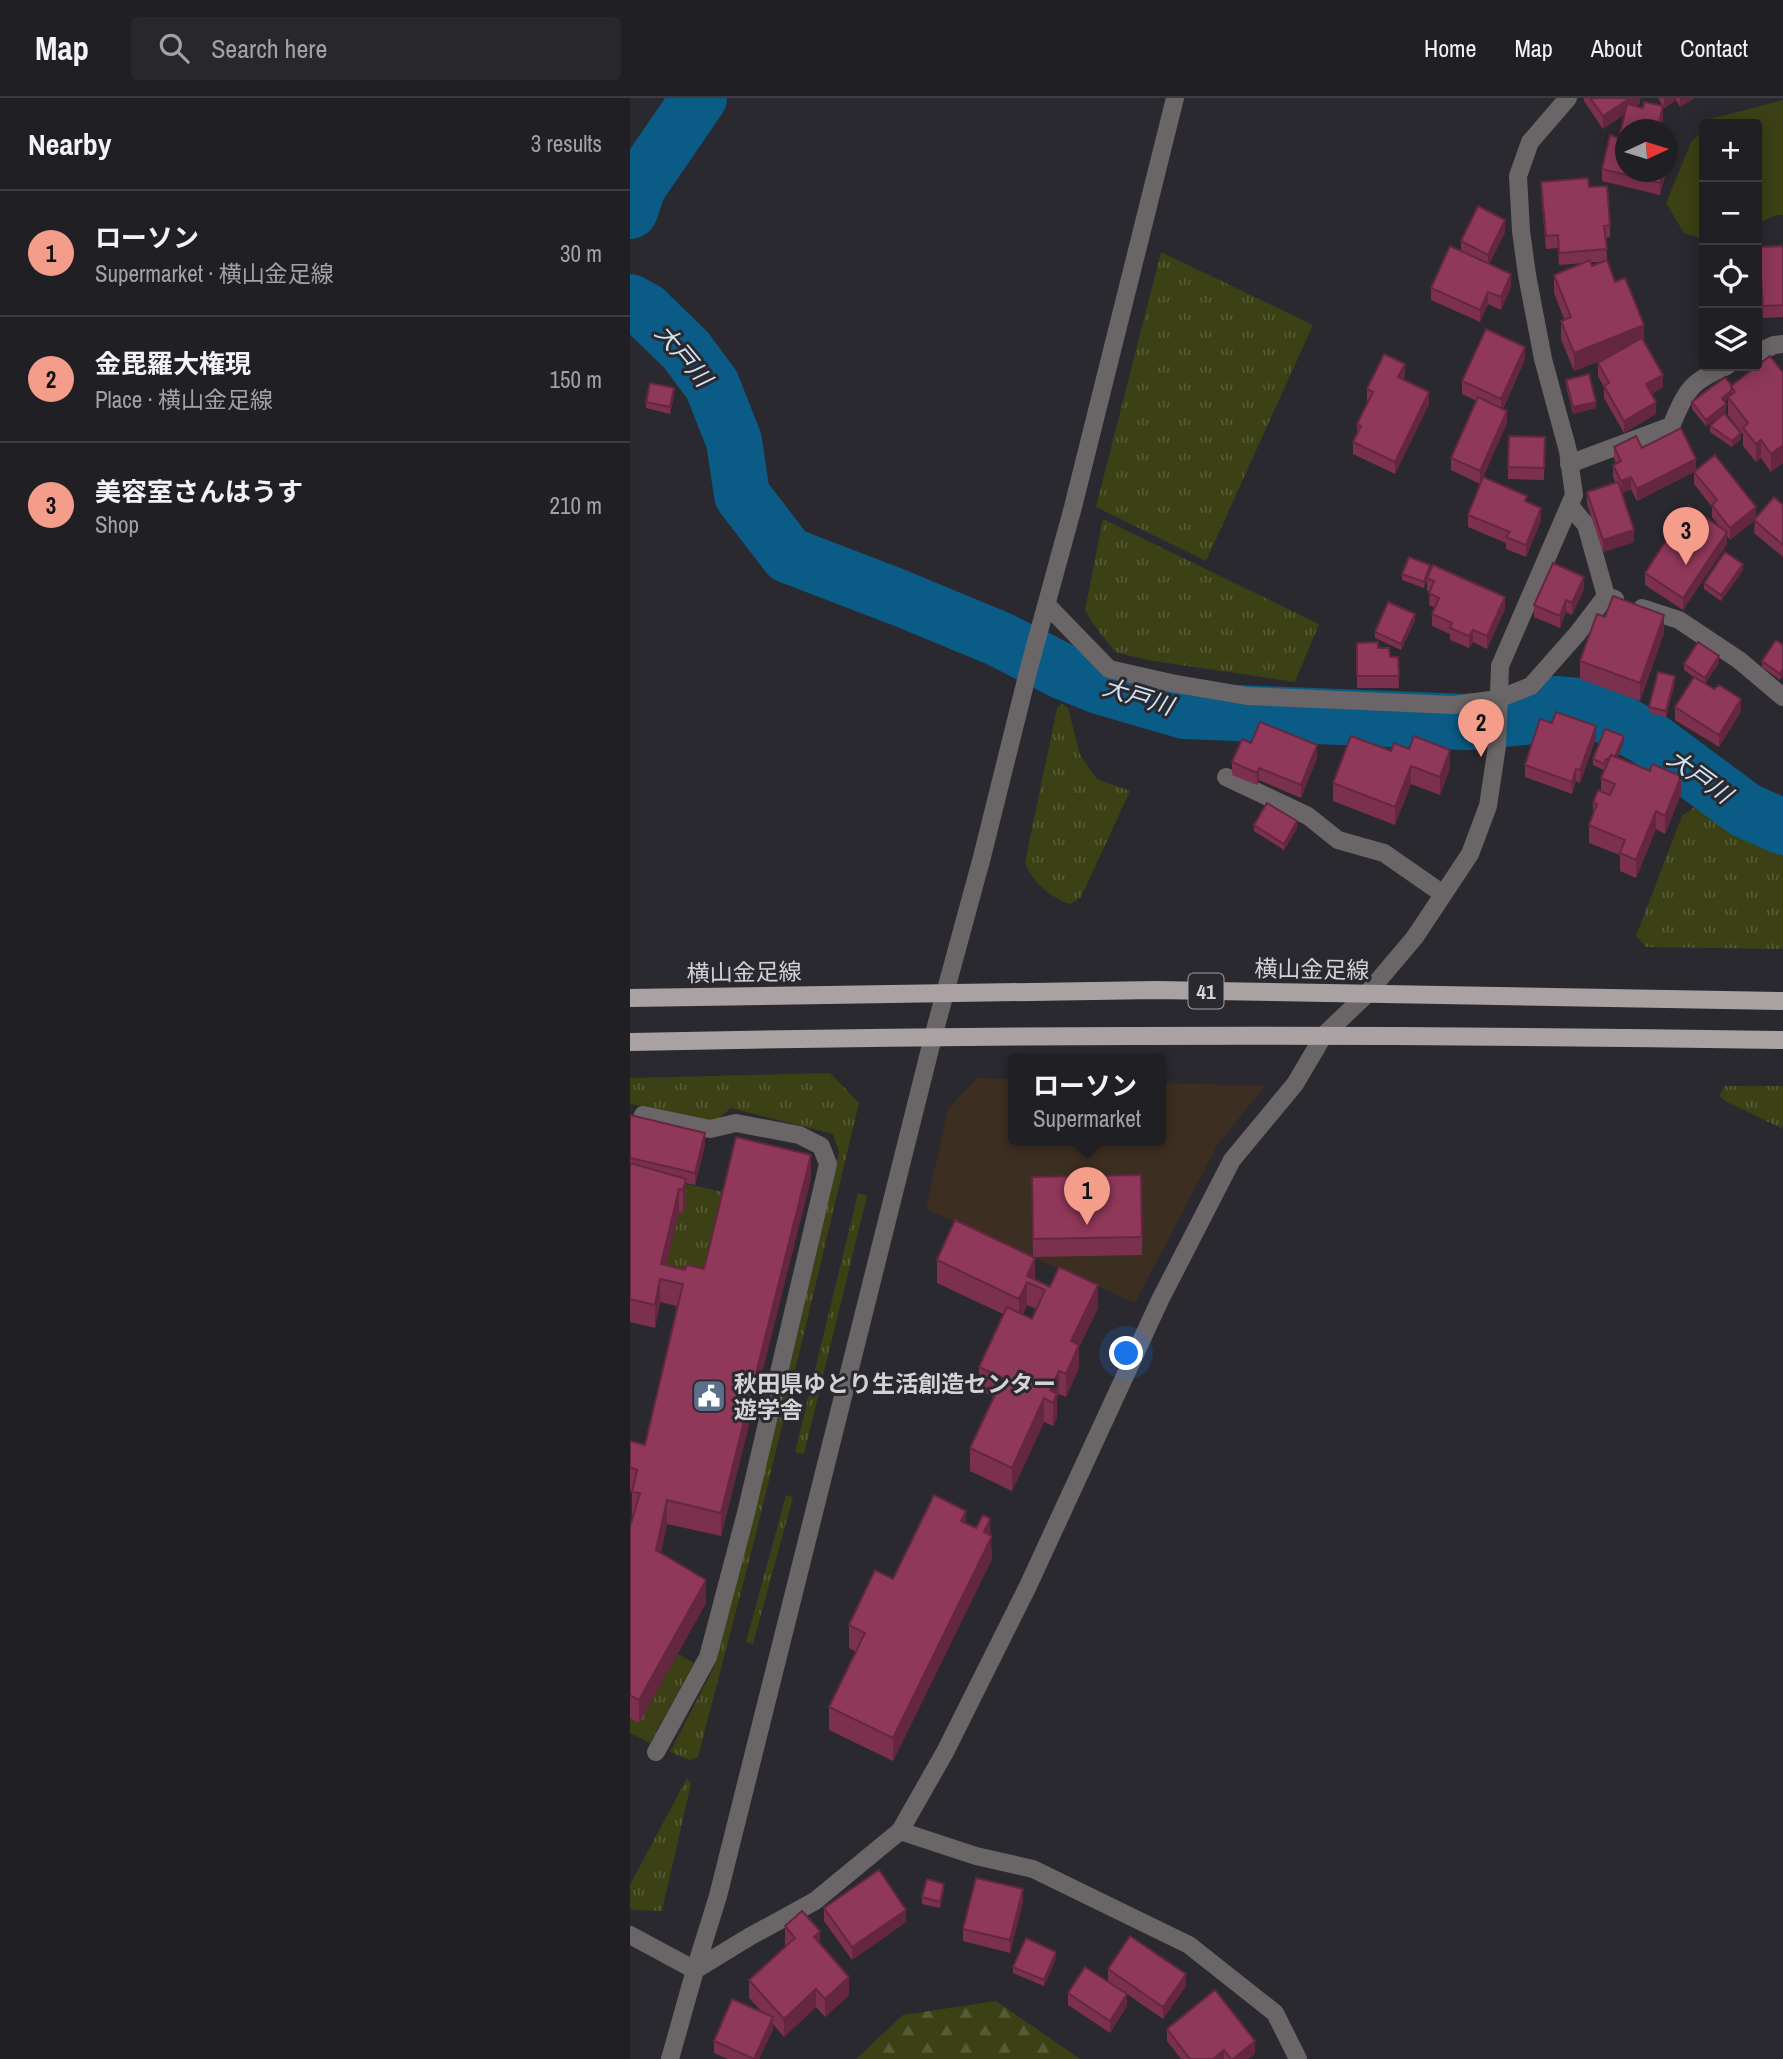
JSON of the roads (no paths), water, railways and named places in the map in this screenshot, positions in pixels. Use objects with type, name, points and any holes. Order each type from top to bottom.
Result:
[{"type":"main road","name":"横山金足線","points":[[630,998],[1156,990],[1783,1001]]},
{"type":"main road","name":"41","points":[[630,1042],[1324,1035],[1783,1040]]},
{"type":"street","points":[[670,2059],[718,1896],[933,1037],[1073,507],[1175,98]]},
{"type":"street","points":[[695,1970],[815,1902],[900,1831],[945,1752],[1028,1586],[1160,1300],[1231,1160],[1294,1084],[1324,1035],[1366,995],[1415,937],[1470,854],[1488,806],[1497,746],[1500,666],[1574,495],[1568,451],[1543,359],[1527,275],[1518,176],[1530,142],[1567,98]]},
{"type":"street","points":[[1762,351],[1783,344]]},
{"type":"street","points":[[1569,464],[1671,426],[1687,391],[1714,371]]},
{"type":"street","points":[[1570,506],[1586,525],[1606,596]]},
{"type":"street","points":[[1047,605],[1109,669],[1247,696],[1453,705],[1498,700],[1531,686],[1606,596]]},
{"type":"street","points":[[1606,596],[1679,620],[1781,692]]},
{"type":"street","points":[[1226,776],[1308,816],[1338,840],[1384,853],[1443,894]]},
{"type":"street","points":[[643,1115],[710,1129],[736,1123],[799,1135],[821,1146],[828,1164],[746,1513],[708,1657],[656,1752]]},
{"type":"street","points":[[900,1831],[976,1856],[1032,1869],[1189,1945],[1275,2013],[1298,2059]]},
{"type":"street","points":[[630,1936],[695,1970]]},
{"type":"waterway","points":[[630,211],[638,187],[699,98]]},
{"type":"waterway","name":"大戸川","points":[[630,302],[646,311],[686,350],[712,385],[734,441],[742,495],[788,555],[999,639],[1064,672],[1099,686],[1185,711],[1467,722],[1524,717],[1556,704],[1590,707],[1648,738],[1745,810],[1783,827]]},
{"type":"place","name":"美容室さんはうす","points":[[1686,565]]},
{"type":"place","name":"金毘羅大権現","points":[[1481,757]]},
{"type":"place","name":"ローソン","points":[[1087,1225]]},
{"type":"place","name":"秋田県ゆとり生活創造センター 遊学舎","points":[[709,1396]]}]
